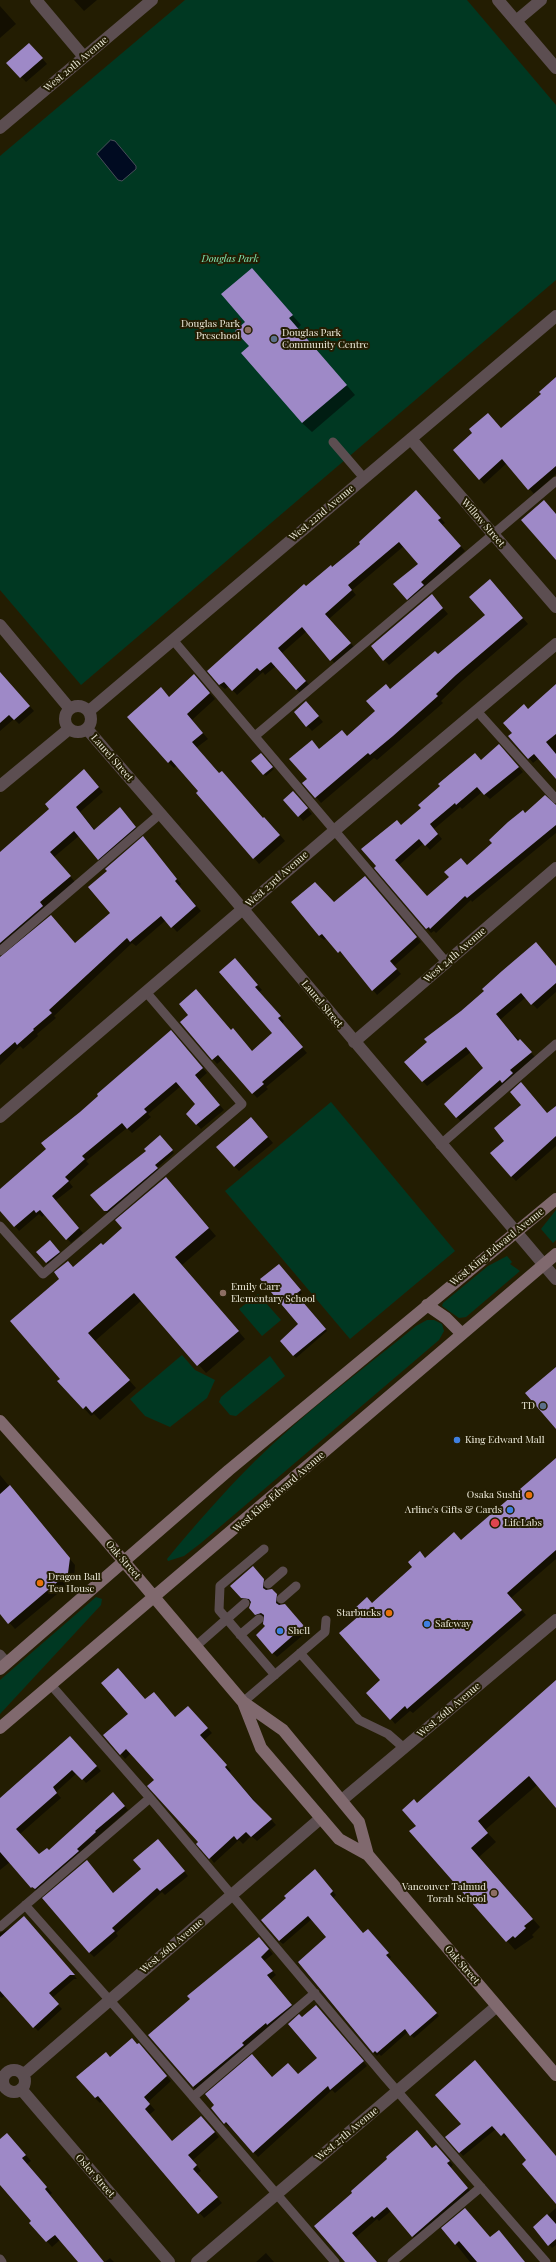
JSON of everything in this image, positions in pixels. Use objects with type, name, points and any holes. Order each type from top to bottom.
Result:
[{"type":"main road","name":"West King Edward Avenue","points":[[2,1662],[124,1561],[229,1470],[556,1199]]},
{"type":"main road","name":"West King Edward Avenue","points":[[0,1728],[556,1254]]},
{"type":"main road","points":[[427,1305],[446,1318],[462,1334]]},
{"type":"main road","name":"Oak Street","points":[[0,1421],[124,1561],[243,1702],[283,1730],[359,1822],[368,1854]]},
{"type":"main road","name":"Oak Street","points":[[243,1702],[261,1748],[339,1839],[368,1854],[556,2075]]},
{"type":"street","points":[[36,0],[84,57]]},
{"type":"street","name":"West 20th Avenue","points":[[0,128],[152,0]]},
{"type":"street","points":[[498,0],[556,68]]},
{"type":"street","points":[[516,21],[541,0]]},
{"type":"street","name":"West 22nd Avenue","points":[[89,711],[556,316]]},
{"type":"street","name":"Willow Street","points":[[411,439],[556,607]]},
{"type":"street","points":[[0,625],[70,709]]},
{"type":"street","name":"West 23rd Avenue","points":[[0,1117],[242,909],[556,644]]},
{"type":"street","points":[[80,706],[89,711],[92,721],[87,729],[78,733],[69,729],[65,719],[70,709],[80,706]]},
{"type":"street","points":[[0,786],[69,729]]},
{"type":"street","name":"Laurel Street","points":[[87,729],[242,909],[440,1145],[556,1279]]},
{"type":"street","name":"West 24th Avenue","points":[[354,1042],[556,868]]},
{"type":"street","name":"West 26th Avenue","points":[[342,1800],[556,1620]]},
{"type":"street","name":"West 26th Avenue","points":[[23,2075],[109,1999],[322,1818]]},
{"type":"street","name":"West 27th Avenue","points":[[197,2262],[497,2006]]},
{"type":"street","points":[[4,2069],[15,2070],[23,2075],[25,2082],[21,2089],[14,2092],[3,2092],[4,2069]]},
{"type":"street","name":"Osler Street","points":[[21,2089],[169,2262]]},
{"type":"lane","points":[[332,442],[364,478]]},
{"type":"lane","points":[[255,736],[556,481]]},
{"type":"lane","points":[[173,640],[446,962]]},
{"type":"lane","points":[[476,710],[556,799]]},
{"type":"lane","points":[[0,951],[160,814]]},
{"type":"lane","points":[[0,1226],[43,1274],[242,1104],[146,992]]},
{"type":"lane","points":[[440,1145],[556,1044]]},
{"type":"lane","points":[[264,1549],[220,1586],[219,1610],[275,1675]]},
{"type":"lane","points":[[268,1584],[283,1571]]},
{"type":"lane","points":[[281,1599],[296,1586]]},
{"type":"lane","points":[[196,1646],[245,1603]]},
{"type":"lane","points":[[240,1634],[258,1619]]},
{"type":"lane","points":[[243,1702],[325,1632],[326,1620]]},
{"type":"lane","points":[[300,1653],[359,1720],[388,1734],[404,1748]]},
{"type":"lane","points":[[50,1685],[150,1798],[397,2091],[546,2262]]},
{"type":"lane","points":[[0,1927],[150,1798]]},
{"type":"lane","points":[[25,1905],[109,1999],[335,2262]]},
{"type":"lane","points":[[193,2098],[315,1993]]},
{"type":"lane","points":[[392,2262],[481,2187]]},
{"type":"green space","name":"Douglas Park","points":[[185,0],[467,0],[556,105],[556,280],[81,685],[0,590],[0,156]]},
{"type":"green space","points":[[331,1102],[455,1251],[350,1339],[225,1191]]},
{"type":"green space","points":[[556,1210],[556,1240],[553,1243],[541,1229]]},
{"type":"green space","points":[[507,1256],[512,1262],[510,1264],[520,1271],[466,1317],[459,1318],[442,1306],[443,1303],[488,1266]]},
{"type":"green space","points":[[258,1294],[281,1320],[262,1336],[239,1309]]},
{"type":"green space","points":[[427,1320],[434,1320],[442,1324],[444,1331],[439,1340],[201,1543],[184,1556],[168,1561],[167,1559],[210,1509],[243,1473],[274,1443],[355,1375],[416,1326]]},
{"type":"green space","points":[[182,1355],[195,1370],[215,1380],[207,1398],[170,1427],[145,1416],[130,1399]]},
{"type":"green space","points":[[270,1356],[285,1376],[236,1416],[230,1415],[219,1402],[221,1397]]},
{"type":"green space","points":[[96,1597],[102,1599],[101,1605],[0,1714],[0,1680]]},
{"type":"water","points":[[111,140],[115,141],[136,166],[136,169],[122,181],[118,180],[97,154]]},
{"type":"building","points":[[29,43],[43,58],[20,78],[6,63]]},
{"type":"building","name":"Douglas Park Community Centre","points":[[252,268],[293,315],[289,318],[347,385],[302,423],[241,353],[249,346],[235,331],[245,322],[221,294]]},
{"type":"building","points":[[556,377],[556,466],[528,490],[502,459],[479,480],[453,450],[472,433],[469,429],[488,413],[501,428],[541,394],[539,392]]},
{"type":"building","points":[[416,490],[441,518],[438,520],[461,546],[421,582],[424,585],[407,600],[393,584],[418,564],[399,542],[348,585],[352,590],[325,614],[351,643],[330,661],[302,627],[278,648],[306,681],[296,690],[271,662],[260,671],[257,668],[232,691],[224,682],[219,685],[207,671],[304,584],[306,586],[331,565],[332,567],[360,544],[359,542]]},
{"type":"building","points":[[544,500],[556,514],[556,560],[521,520]]},
{"type":"building","points":[[490,579],[523,618],[456,675],[436,694],[438,696],[393,736],[370,755],[368,753],[315,798],[302,783],[307,779],[289,759],[312,740],[319,749],[342,730],[347,736],[375,711],[366,701],[386,684],[390,689],[435,651],[438,654],[485,615],[469,597]]},
{"type":"building","points":[[432,594],[443,608],[383,661],[371,646]]},
{"type":"building","points":[[0,672],[30,706],[14,720],[9,715],[0,723]]},
{"type":"building","points":[[194,674],[210,693],[187,714],[203,733],[192,742],[219,773],[222,771],[280,835],[253,859],[196,793],[198,791],[171,760],[168,763],[127,717],[161,687],[169,697]]},
{"type":"building","points":[[556,684],[556,734],[546,742],[556,754],[556,779],[534,754],[528,759],[508,736],[512,733],[503,723],[524,704],[528,709]]},
{"type":"building","points":[[306,701],[319,716],[306,727],[294,712]]},
{"type":"building","points":[[499,744],[519,767],[484,795],[477,787],[456,805],[455,803],[430,824],[438,834],[425,846],[419,839],[395,860],[427,896],[449,877],[444,872],[461,858],[467,865],[492,843],[489,840],[508,822],[523,810],[525,813],[545,795],[556,805],[556,825],[467,898],[465,896],[430,929],[429,927],[426,929],[374,868],[376,866],[361,849],[397,820],[401,825],[421,808],[418,805],[440,786],[438,784],[475,753],[481,760]]},
{"type":"building","points":[[261,753],[273,767],[263,775],[251,761]]},
{"type":"building","points":[[84,769],[99,787],[76,807],[94,830],[120,807],[136,827],[98,860],[74,831],[50,852],[71,876],[40,902],[43,906],[0,943],[0,852],[49,809],[45,804]]},
{"type":"building","points":[[293,791],[308,808],[298,817],[283,800]]},
{"type":"building","points":[[143,836],[177,879],[175,881],[196,906],[171,928],[161,916],[130,942],[127,938],[49,1010],[52,1013],[33,1029],[34,1030],[17,1045],[15,1042],[0,1055],[0,957],[51,915],[75,943],[110,913],[88,887],[107,871],[105,869]]},
{"type":"building","points":[[365,876],[417,937],[390,961],[397,969],[372,991],[340,951],[338,953],[322,934],[319,936],[291,902],[315,882],[334,902]]},
{"type":"building","points":[[536,942],[556,966],[556,983],[531,1005],[521,993],[496,1014],[518,1041],[520,1039],[532,1052],[510,1070],[513,1073],[502,1083],[500,1080],[456,1118],[444,1104],[483,1068],[466,1047],[422,1082],[404,1062],[427,1042],[424,1039],[461,1011],[484,991],[482,989]]},
{"type":"building","points":[[235,958],[258,985],[255,987],[281,1016],[278,1018],[303,1047],[262,1082],[264,1084],[252,1094],[218,1055],[212,1060],[180,1022],[188,1015],[179,1004],[196,989],[231,1030],[233,1028],[252,1051],[272,1033],[219,972]]},
{"type":"building","points":[[171,1030],[203,1068],[195,1075],[220,1105],[196,1125],[186,1114],[195,1104],[176,1082],[144,1109],[147,1112],[127,1129],[122,1123],[82,1156],[85,1159],[65,1177],[69,1181],[52,1196],[79,1228],[66,1240],[40,1210],[36,1213],[34,1210],[14,1227],[0,1211],[0,1189],[46,1149],[41,1143],[80,1112],[98,1096],[97,1094]]},
{"type":"building","points":[[521,1082],[547,1113],[556,1106],[556,1136],[511,1177],[490,1153],[504,1141],[494,1128],[521,1105],[510,1092]]},
{"type":"building","points":[[251,1117],[268,1137],[234,1167],[216,1147]]},
{"type":"building","points":[[160,1135],[173,1150],[155,1165],[158,1168],[107,1211],[104,1211],[90,1195],[146,1151],[144,1149]]},
{"type":"building","points":[[166,1177],[209,1228],[175,1257],[239,1331],[197,1366],[134,1293],[88,1333],[130,1380],[92,1413],[86,1406],[83,1409],[57,1381],[60,1379],[10,1321],[59,1279],[54,1272],[68,1261],[73,1267],[101,1243],[103,1245],[122,1228],[115,1220]]},
{"type":"building","points":[[50,1240],[60,1252],[46,1263],[36,1252]]},
{"type":"building","points":[[279,1264],[301,1290],[296,1294],[326,1329],[293,1356],[280,1341],[298,1324],[260,1279]]},
{"type":"building","points":[[556,1367],[556,1429],[525,1393]]},
{"type":"building","name":"Safeway","points":[[556,1458],[556,1550],[507,1593],[522,1610],[407,1709],[405,1706],[390,1720],[366,1693],[380,1680],[339,1633],[360,1615],[354,1609],[367,1597],[372,1603],[412,1567],[408,1562],[420,1551],[425,1558],[454,1532],[461,1540]]},
{"type":"building","points":[[10,1485],[70,1558],[68,1573],[8,1624],[0,1614],[0,1494]]},
{"type":"building","points":[[253,1566],[264,1579],[263,1588],[266,1590],[272,1589],[277,1594],[276,1603],[279,1605],[285,1604],[304,1626],[272,1654],[256,1635],[265,1626],[263,1624],[264,1615],[261,1613],[255,1615],[249,1608],[251,1602],[249,1599],[241,1598],[230,1586]]},
{"type":"building","points":[[118,1668],[145,1699],[154,1692],[175,1717],[188,1706],[208,1728],[200,1735],[227,1765],[225,1767],[253,1800],[272,1819],[251,1837],[246,1832],[237,1840],[234,1836],[209,1859],[196,1844],[198,1842],[147,1786],[154,1780],[126,1749],[120,1755],[103,1735],[128,1714],[101,1683]]},
{"type":"building","points":[[556,1680],[556,1808],[529,1776],[478,1821],[488,1833],[471,1848],[533,1919],[524,1926],[526,1928],[515,1938],[513,1936],[506,1942],[409,1831],[416,1826],[402,1810],[414,1799],[417,1803]]},
{"type":"building","points":[[70,1736],[97,1766],[82,1780],[72,1770],[53,1787],[57,1793],[16,1829],[39,1854],[47,1848],[49,1850],[113,1792],[125,1806],[95,1831],[96,1832],[77,1849],[79,1851],[35,1889],[32,1887],[31,1888],[0,1852],[0,1798]]},
{"type":"building","points":[[158,1839],[185,1871],[160,1891],[157,1888],[112,1928],[115,1931],[89,1953],[42,1898],[87,1860],[113,1893],[141,1869],[133,1860]]},
{"type":"building","points":[[315,1869],[333,1891],[330,1894],[363,1933],[368,1929],[389,1953],[386,1955],[437,2013],[410,2036],[405,2029],[377,2053],[375,2051],[373,2053],[298,1962],[326,1937],[308,1916],[279,1941],[261,1920],[286,1898],[284,1896]]},
{"type":"building","points":[[24,1916],[75,1975],[70,1975],[49,1993],[59,2004],[33,2028],[0,1991],[0,1937]]},
{"type":"building","points":[[259,1937],[269,1949],[261,1957],[273,1971],[267,1975],[292,2005],[267,2025],[266,2023],[242,2043],[244,2045],[193,2087],[148,2035],[190,1999],[187,1996]]},
{"type":"building","points":[[316,2005],[364,2061],[330,2090],[328,2086],[253,2153],[226,2122],[224,2124],[211,2108],[214,2105],[205,2094],[252,2054],[272,2077],[288,2063],[298,2074],[317,2058],[288,2024],[299,2014],[302,2017]]},
{"type":"building","points":[[132,2038],[137,2044],[139,2043],[167,2076],[144,2097],[150,2104],[145,2109],[172,2141],[201,2116],[215,2132],[188,2155],[197,2165],[193,2169],[218,2197],[198,2214],[98,2096],[95,2098],[76,2077],[106,2052],[110,2057]]},
{"type":"building","points":[[475,2060],[556,2156],[556,2204],[522,2164],[526,2160],[504,2133],[501,2136],[492,2126],[459,2153],[445,2137],[461,2124],[435,2095]]},
{"type":"building","points":[[417,2130],[432,2148],[436,2145],[450,2161],[447,2163],[468,2188],[412,2237],[387,2207],[374,2218],[372,2216],[352,2233],[377,2262],[345,2262],[314,2226],[352,2193],[351,2191],[387,2159],[386,2157]]},
{"type":"building","points":[[7,2133],[26,2155],[22,2158],[47,2187],[45,2189],[104,2262],[78,2262],[55,2235],[46,2242],[29,2223],[31,2221],[0,2185],[0,2139]]},
{"type":"building","points":[[465,2208],[490,2237],[499,2230],[525,2262],[477,2262],[459,2241],[455,2245],[441,2228]]},
{"type":"building","points":[[547,2214],[556,2224],[556,2239],[548,2246],[533,2227]]},
{"type":"place","name":"Douglas Park Preschool","points":[[248,330]]},
{"type":"place","name":"Douglas Park Community Centre","points":[[274,339]]},
{"type":"place","name":"Emily Carr Elementary School","points":[[223,1293]]},
{"type":"place","name":"TD","points":[[543,1406]]},
{"type":"place","name":"King Edward Mall","points":[[457,1440]]},
{"type":"place","name":"Osaka Sushi","points":[[529,1495]]},
{"type":"place","name":"Arline's Gifts & Cards","points":[[510,1510]]},
{"type":"place","name":"LifeLabs","points":[[495,1523]]},
{"type":"place","name":"Dragon Ball Tea House","points":[[40,1583]]},
{"type":"place","name":"Starbucks","points":[[389,1613]]},
{"type":"place","name":"Safeway","points":[[427,1624]]},
{"type":"place","name":"Shell","points":[[280,1631]]},
{"type":"place","name":"Vancouver Talmud Torah School","points":[[494,1893]]}]
